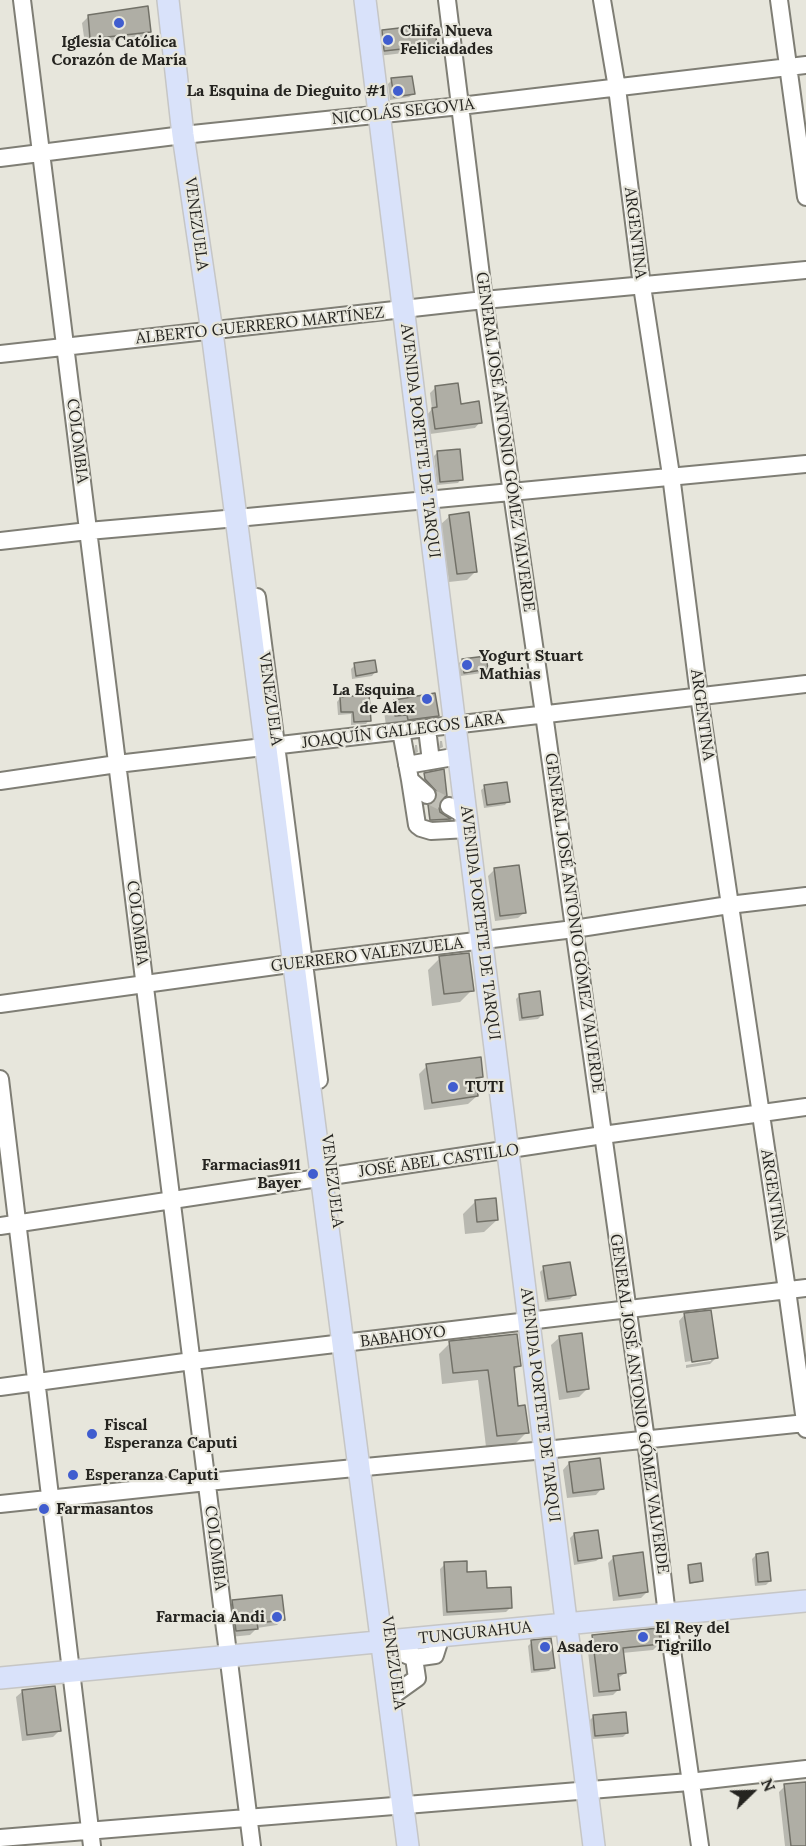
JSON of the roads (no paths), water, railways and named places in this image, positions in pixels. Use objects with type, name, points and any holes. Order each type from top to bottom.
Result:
[{"type":"main road","name":"VENEZUELA","points":[[168,0],[183,135],[271,746],[364,1468],[389,1643],[393,1695],[408,1804],[408,1846]]},
{"type":"main road","name":"AVENIDA PORTETE DE TARQUI","points":[[365,0],[459,756],[461,817],[482,941],[594,1846]]},
{"type":"main road","name":"TUNGURAHUA","points":[[0,1678],[389,1643],[806,1601]]},
{"type":"street","name":"COLOMBIA","points":[[22,0],[252,1846]]},
{"type":"street","name":"GENERAL JOSÉ ANTONIO GÓMEZ VALVERDE","points":[[447,0],[484,300],[646,1440],[689,1782],[700,1846]]},
{"type":"street","name":"ARGENTINA","points":[[602,0],[617,88],[642,286],[671,475],[699,696],[806,1425]]},
{"type":"street","points":[[779,0],[797,66],[806,197]]},
{"type":"street","name":"NICOLÁS SEGOVIA","points":[[0,158],[183,135],[460,106],[797,66]]},
{"type":"street","name":"ALBERTO GUERRERO MARTÍNEZ","points":[[0,354],[484,300],[806,270]]},
{"type":"street","points":[[0,541],[671,475],[806,464]]},
{"type":"street","name":"JOAQUÍN GALLEGOS LARA","points":[[0,781],[117,764],[806,684]]},
{"type":"street","points":[[427,729],[431,761]]},
{"type":"street","points":[[401,731],[417,825],[430,831],[461,817]]},
{"type":"street","points":[[408,772],[431,761],[459,756]]},
{"type":"street","points":[[408,772],[427,795]]},
{"type":"street","name":"GUERRERO VALENZUELA","points":[[0,1004],[299,963],[574,929],[729,905],[806,896]]},
{"type":"street","points":[[0,1079],[91,1839]]},
{"type":"street","name":"JOSÉ ABEL CASTILLO","points":[[0,1227],[173,1199],[806,1107]]},
{"type":"street","name":"BABAHOYO","points":[[0,1387],[192,1361],[806,1288]]},
{"type":"street","points":[[0,1504],[806,1425]]},
{"type":"street","points":[[389,1643],[414,1658],[435,1655],[441,1636]]},
{"type":"street","points":[[393,1695],[417,1678],[414,1658]]},
{"type":"street","points":[[0,1838],[91,1839],[249,1818],[689,1782],[806,1769]]},
{"type":"street","name":"VENEZUELA","points":[[408,1804],[418,1846]]},
{"type":"tunnel","points":[[427,795],[449,806]]},
{"type":"place","name":"Iglesia Católica Corazón de María","points":[[119,23]]},
{"type":"place","name":"Chifa Nueva Feliciadades","points":[[388,40]]},
{"type":"place","name":"La Esquina de Dieguito #1","points":[[398,91]]},
{"type":"place","name":"Yogurt Stuart Mathias","points":[[467,665]]},
{"type":"place","name":"La Esquina de Alex","points":[[427,699]]},
{"type":"place","name":"TUTI","points":[[453,1087]]},
{"type":"place","name":"Farmacias911 Bayer","points":[[313,1174]]},
{"type":"place","name":"Fiscal Esperanza Caputi","points":[[92,1434]]},
{"type":"place","name":"Esperanza Caputi","points":[[73,1475]]},
{"type":"place","name":"Farmasantos","points":[[44,1509]]},
{"type":"place","name":"Farmacia Andi","points":[[277,1617]]},
{"type":"place","name":"El Rey del Tigrillo","points":[[643,1637]]},
{"type":"place","name":"Asadero","points":[[545,1647]]}]
